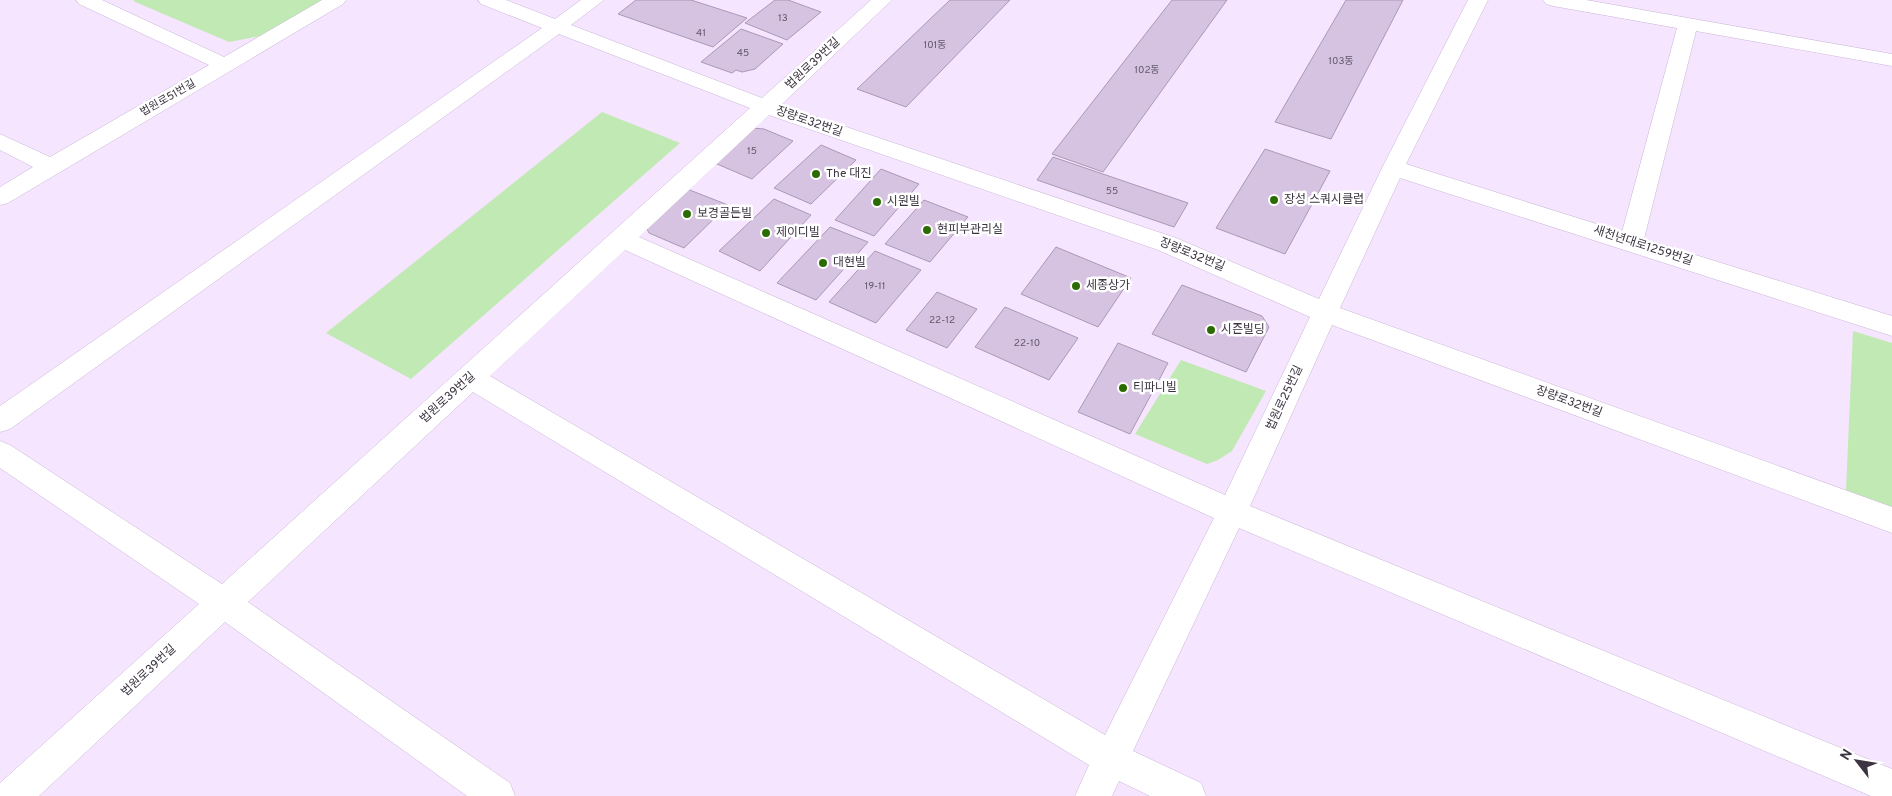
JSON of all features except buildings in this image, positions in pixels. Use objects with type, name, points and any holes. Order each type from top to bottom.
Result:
[{"type":"street","points":[[86,0],[225,65]]},
{"type":"street","name":"법원로51번길","points":[[0,197],[336,0]]},
{"type":"street","name":"장량로32번길","points":[[488,0],[766,107],[1030,199],[1167,244],[1324,312],[1892,520]]},
{"type":"street","points":[[0,421],[594,0]]},
{"type":"street","name":"법원로39번길","points":[[13,796],[882,0]]},
{"type":"street","name":"법원로25번길","points":[[1093,796],[1232,512],[1324,312],[1478,0]]},
{"type":"street","points":[[1553,0],[1892,60]]},
{"type":"street","points":[[1631,242],[1688,24]]},
{"type":"street","points":[[0,141],[51,167]]},
{"type":"street","name":"새천년대로1259번길","points":[[1394,168],[1892,326]]},
{"type":"street","points":[[622,239],[1232,512],[1892,787]]},
{"type":"street","points":[[470,377],[1110,758],[1188,796]]},
{"type":"street","points":[[0,453],[224,602],[497,796]]},
{"type":"green space","points":[[323,0],[260,36],[229,42],[133,1]]},
{"type":"green space","points":[[602,112],[680,143],[411,379],[326,333]]},
{"type":"green space","points":[[1853,331],[1892,343],[1892,507],[1846,490]]},
{"type":"green space","points":[[1181,360],[1266,391],[1232,451],[1218,460],[1207,464],[1135,434]]},
{"type":"place","name":"The 대진","points":[[816,174]]},
{"type":"place","name":"장성 스쿼시클럽","points":[[1274,200]]},
{"type":"place","name":"시원빌","points":[[877,202]]},
{"type":"place","name":"보경골든빌","points":[[687,214]]},
{"type":"place","name":"현피부관리실","points":[[927,230]]},
{"type":"place","name":"제이디빌","points":[[766,233]]},
{"type":"place","name":"대현빌","points":[[823,263]]},
{"type":"place","name":"세종상가","points":[[1076,286]]},
{"type":"place","name":"시즌빌딩","points":[[1211,330]]},
{"type":"place","name":"티파니빌","points":[[1123,388]]}]
